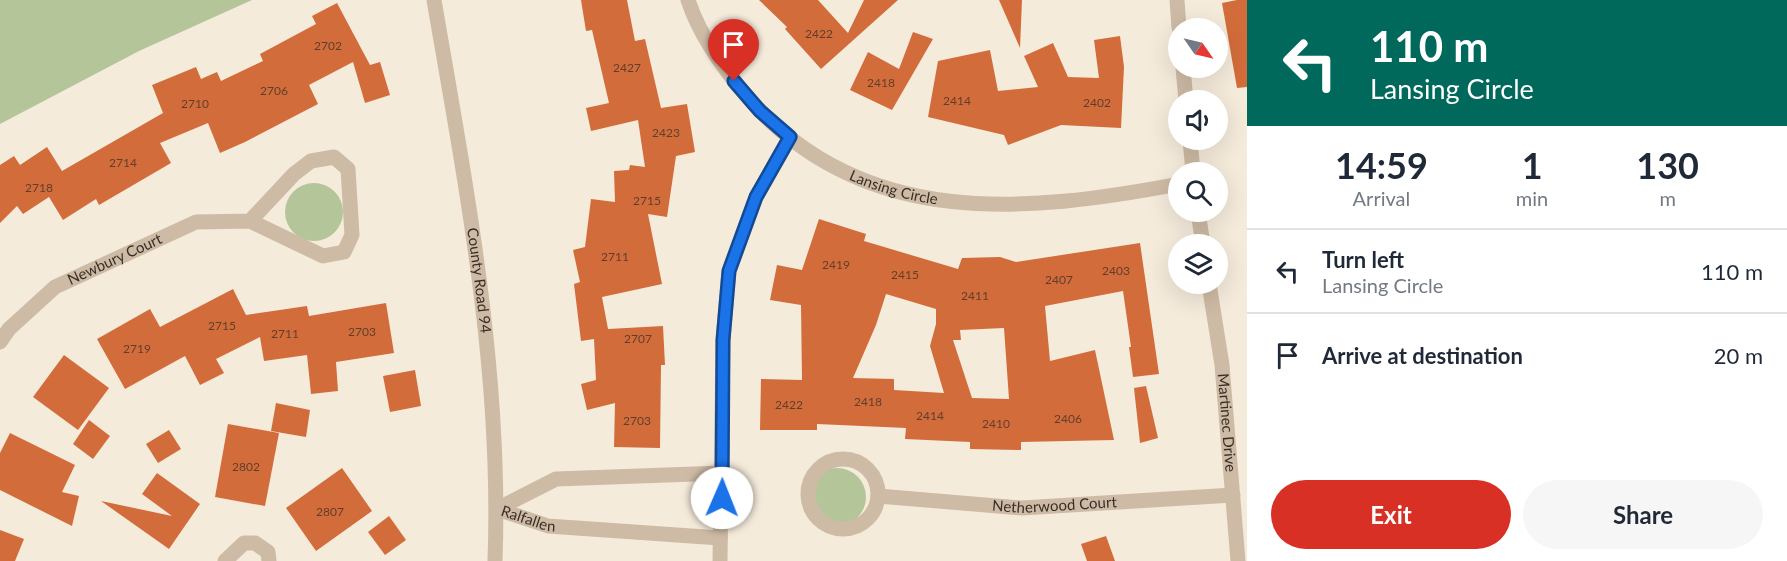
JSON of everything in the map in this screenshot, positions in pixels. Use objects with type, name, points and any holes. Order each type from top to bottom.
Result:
[{"type":"street","name":"County Road 94","points":[[435,0],[478,260],[487,335],[497,509],[495,561]]},
{"type":"street","name":"Lansing Circle","points":[[688,0],[709,44],[734,81],[760,111],[816,156],[856,177],[898,193],[942,202],[986,205],[1112,196],[1168,186]]},
{"type":"street","points":[[1177,0],[1178,18]]},
{"type":"street","points":[[720,561],[723,340],[729,271],[756,197],[790,137]]},
{"type":"street","name":"Newbury Court","points":[[0,342],[9,329],[55,287],[196,222],[250,221],[323,256],[344,252],[352,235],[348,170],[334,157],[311,161],[294,174],[250,221]]},
{"type":"street","name":"Martinec Drive","points":[[1211,294],[1222,365],[1238,561]]},
{"type":"street","points":[[845,459],[858,462],[869,470],[876,482],[878,496],[867,520],[855,527],[841,529],[828,526],[817,518],[810,506],[808,492],[811,479],[819,468],[831,461],[845,459]]},
{"type":"street","name":"Ralfallen","points":[[497,509],[556,479],[722,473]]},
{"type":"street","name":"Netherwood Court","points":[[878,496],[1022,508],[1233,495]]},
{"type":"street","name":"Ralfallen","points":[[497,509],[548,526],[720,538]]},
{"type":"street","points":[[225,561],[244,543],[255,543],[268,552],[269,561]]},
{"type":"green space","points":[[0,0],[252,0],[139,51],[0,124]]},
{"type":"green space","points":[[314,183],[325,185],[335,191],[341,201],[343,212],[341,223],[335,233],[325,239],[314,241],[303,239],[293,233],[287,223],[285,212],[287,201],[293,191],[303,185]]},
{"type":"green space","points":[[837,468],[848,470],[861,481],[866,497],[864,508],[853,521],[837,526],[826,524],[813,513],[808,497],[810,486],[821,473]]},
{"type":"building","points":[[581,0],[627,0],[635,41],[645,39],[661,108],[687,104],[695,152],[676,156],[667,217],[648,214],[662,284],[602,297],[608,329],[663,326],[665,365],[661,365],[660,448],[614,447],[615,403],[587,410],[581,384],[596,380],[594,339],[581,341],[574,284],[580,282],[573,250],[585,247],[591,199],[615,202],[614,171],[629,170],[630,165],[645,167],[638,120],[591,131],[586,108],[609,103],[592,30],[586,31]]},
{"type":"building","points":[[759,0],[818,0],[848,33],[864,0],[898,0],[821,69],[785,29],[787,27]]},
{"type":"building","points":[[999,0],[1022,0],[1020,48]]},
{"type":"building","points":[[1247,0],[1247,87],[1237,88],[1228,37],[1228,18],[1225,18],[1222,3]]},
{"type":"building","points":[[337,3],[370,65],[380,62],[390,95],[365,103],[353,62],[309,85],[318,104],[245,142],[220,153],[208,123],[160,143],[171,163],[99,205],[96,199],[63,220],[49,197],[23,214],[17,206],[0,223],[0,165],[14,156],[20,165],[47,147],[62,171],[163,113],[152,85],[196,67],[201,79],[217,72],[221,81],[263,61],[260,54],[316,24],[312,16]]},
{"type":"building","points":[[913,32],[933,39],[892,110],[850,90],[868,52],[899,69]]},
{"type":"building","points":[[1120,36],[1124,67],[1121,128],[1061,125],[1008,145],[1004,135],[928,117],[938,61],[990,50],[998,91],[1038,87],[1024,56],[1053,43],[1068,77],[1099,78],[1094,40]]},
{"type":"building","points":[[819,219],[866,234],[864,241],[958,269],[962,258],[1000,257],[1016,262],[1140,243],[1159,374],[1133,377],[1123,291],[1045,306],[1050,361],[1095,350],[1114,440],[1021,442],[1021,450],[970,449],[970,442],[905,439],[906,428],[817,424],[817,430],[760,430],[761,379],[802,380],[801,305],[770,300],[777,265],[802,270]],"holes":[[[886,294],[936,309],[936,324],[930,346],[944,393],[894,390],[894,379],[853,378],[876,325]],[[1004,328],[1009,399],[972,398],[953,340],[961,340],[960,330]]]},
{"type":"building","points":[[233,289],[246,315],[307,306],[309,316],[386,303],[394,353],[336,362],[338,391],[311,394],[307,355],[264,361],[260,337],[216,359],[224,373],[200,385],[185,356],[125,389],[97,339],[150,309],[160,327]]},
{"type":"building","points":[[64,355],[109,388],[78,430],[33,397]]},
{"type":"building","points":[[415,370],[421,406],[390,412],[383,376]]},
{"type":"building","points":[[1146,386],[1158,438],[1140,443],[1134,388]]},
{"type":"building","points":[[276,403],[310,410],[306,437],[271,431]]},
{"type":"building","points":[[89,420],[110,436],[93,459],[73,444]]},
{"type":"building","points":[[228,424],[279,433],[265,506],[215,497]]},
{"type":"building","points":[[169,430],[181,449],[158,463],[146,444]]},
{"type":"building","points":[[10,433],[75,465],[62,492],[79,496],[72,526],[0,490],[0,453]]},
{"type":"building","points":[[342,468],[372,511],[316,551],[286,508]]},
{"type":"building","points":[[157,473],[200,504],[169,549],[101,501],[172,516],[142,494]]},
{"type":"building","points":[[389,516],[406,540],[385,555],[368,532]]},
{"type":"building","points":[[0,530],[24,539],[15,561],[0,561]]},
{"type":"building","points":[[1106,536],[1115,561],[1087,561],[1081,544]]},
{"type":"route","points":[[722,498],[723,340],[729,271],[756,197],[790,137],[760,111],[734,81]]}]
